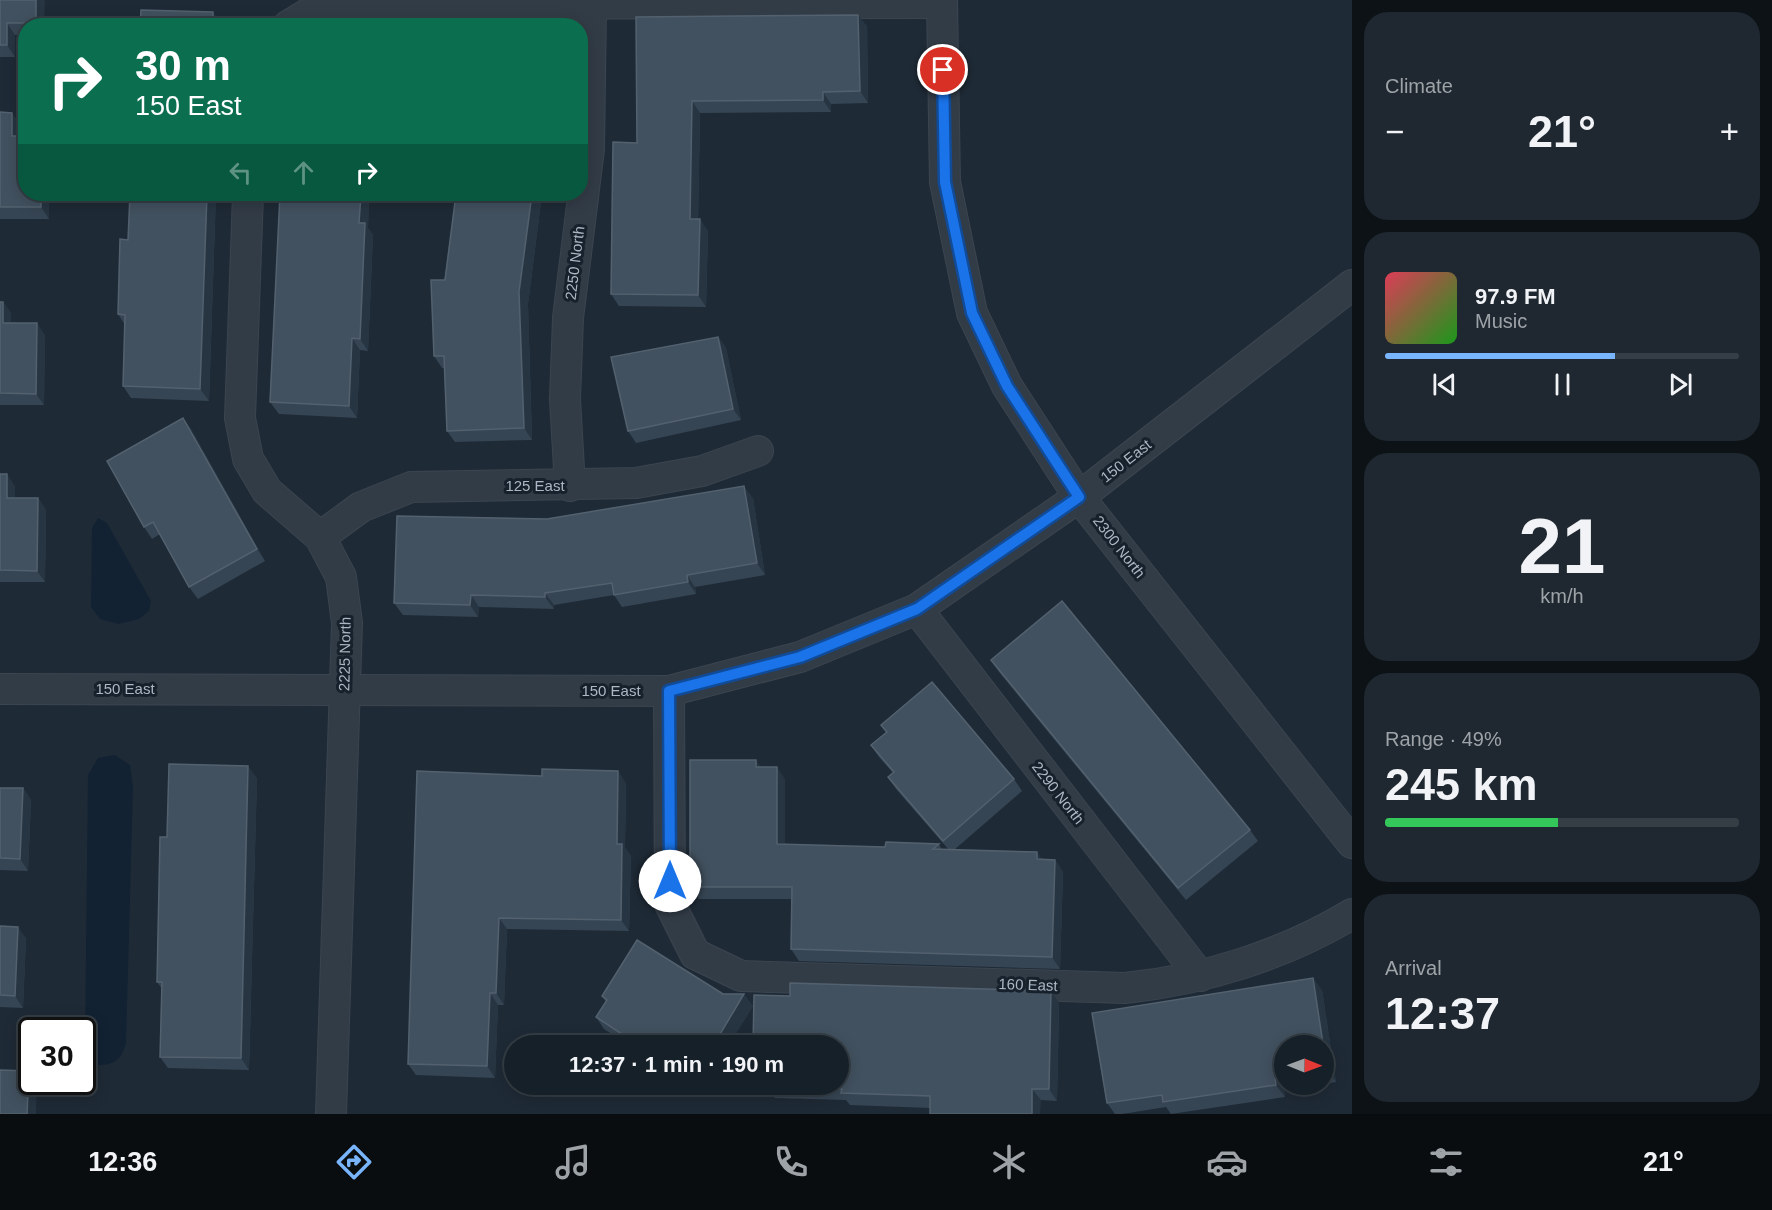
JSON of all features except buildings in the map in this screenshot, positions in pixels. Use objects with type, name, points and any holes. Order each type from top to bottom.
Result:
[{"type":"street","points":[[301,18],[314,10],[346,4],[591,5],[942,1]]},
{"type":"street","name":"2300 North","points":[[942,1],[945,182],[972,313],[1007,386],[1079,497],[1352,843]]},
{"type":"street","name":"2250 North","points":[[588,157],[591,5]]},
{"type":"street","name":"2225 North","points":[[248,201],[240,418],[248,459],[267,490],[320,537],[341,577],[347,623],[331,1114]]},
{"type":"street","name":"2250 North","points":[[570,486],[565,399],[568,318],[583,201]]},
{"type":"street","name":"150 East","points":[[0,689],[669,691],[800,657],[917,609],[1079,497],[1352,285]]},
{"type":"street","name":"125 East","points":[[320,537],[361,507],[411,487],[570,486],[636,483],[702,471],[758,452]]},
{"type":"street","name":"2290 North","points":[[917,609],[1200,976]]},
{"type":"street","name":"160 East","points":[[669,691],[670,904],[695,954],[741,976],[1125,988],[1200,976],[1240,964],[1330,927],[1352,914]]},
{"type":"water","points":[[98,518],[107,523],[151,601],[149,611],[139,619],[119,624],[100,619],[91,607],[92,528]]},
{"type":"water","points":[[115,755],[130,765],[133,787],[126,1043],[122,1054],[113,1063],[97,1065],[96,1017],[85,1017],[88,775],[98,758]]},
{"type":"route","points":[[670,881],[669,691],[800,657],[917,609],[1079,497],[1007,386],[972,313],[945,182],[943,70]]}]
